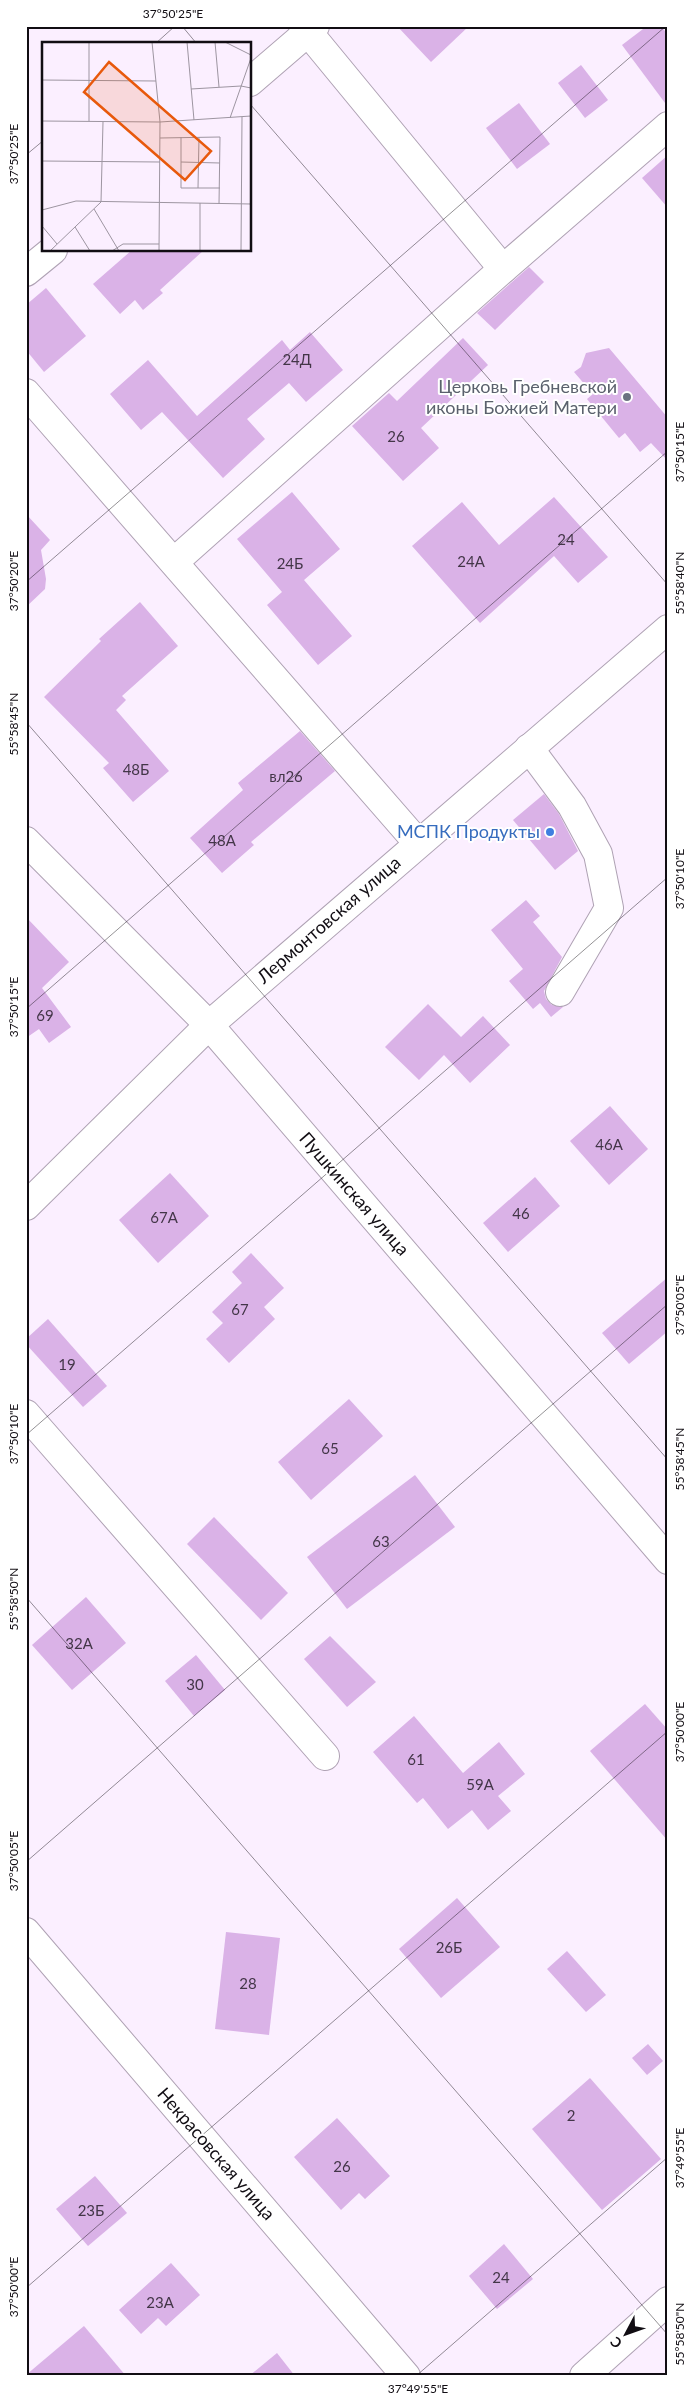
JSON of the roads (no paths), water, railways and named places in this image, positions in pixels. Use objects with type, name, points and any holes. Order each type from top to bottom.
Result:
[{"type":"street","points":[[251,81],[309,28],[503,269]]},
{"type":"street","points":[[174,562],[503,269],[668,126]]},
{"type":"street","points":[[26,272],[52,251]]},
{"type":"street","points":[[26,392],[418,843]]},
{"type":"street","name":"Лермонтовская улица","points":[[26,1206],[209,1025],[668,629]]},
{"type":"street","points":[[529,748],[572,806],[598,854],[609,908],[560,992]]},
{"type":"street","name":"Пушкинская улица","points":[[26,841],[209,1025],[668,1560]]},
{"type":"street","points":[[26,1414],[325,1756]]},
{"type":"street","name":"Некрасовская улица","points":[[26,1932],[406,2376]]},
{"type":"street","points":[[584,2376],[668,2302]]},
{"type":"place","name":"Церковь Гребневской иконы Божией Матери","points":[[627,397]]},
{"type":"place","name":"МСПК Продукты","points":[[550,832]]}]
